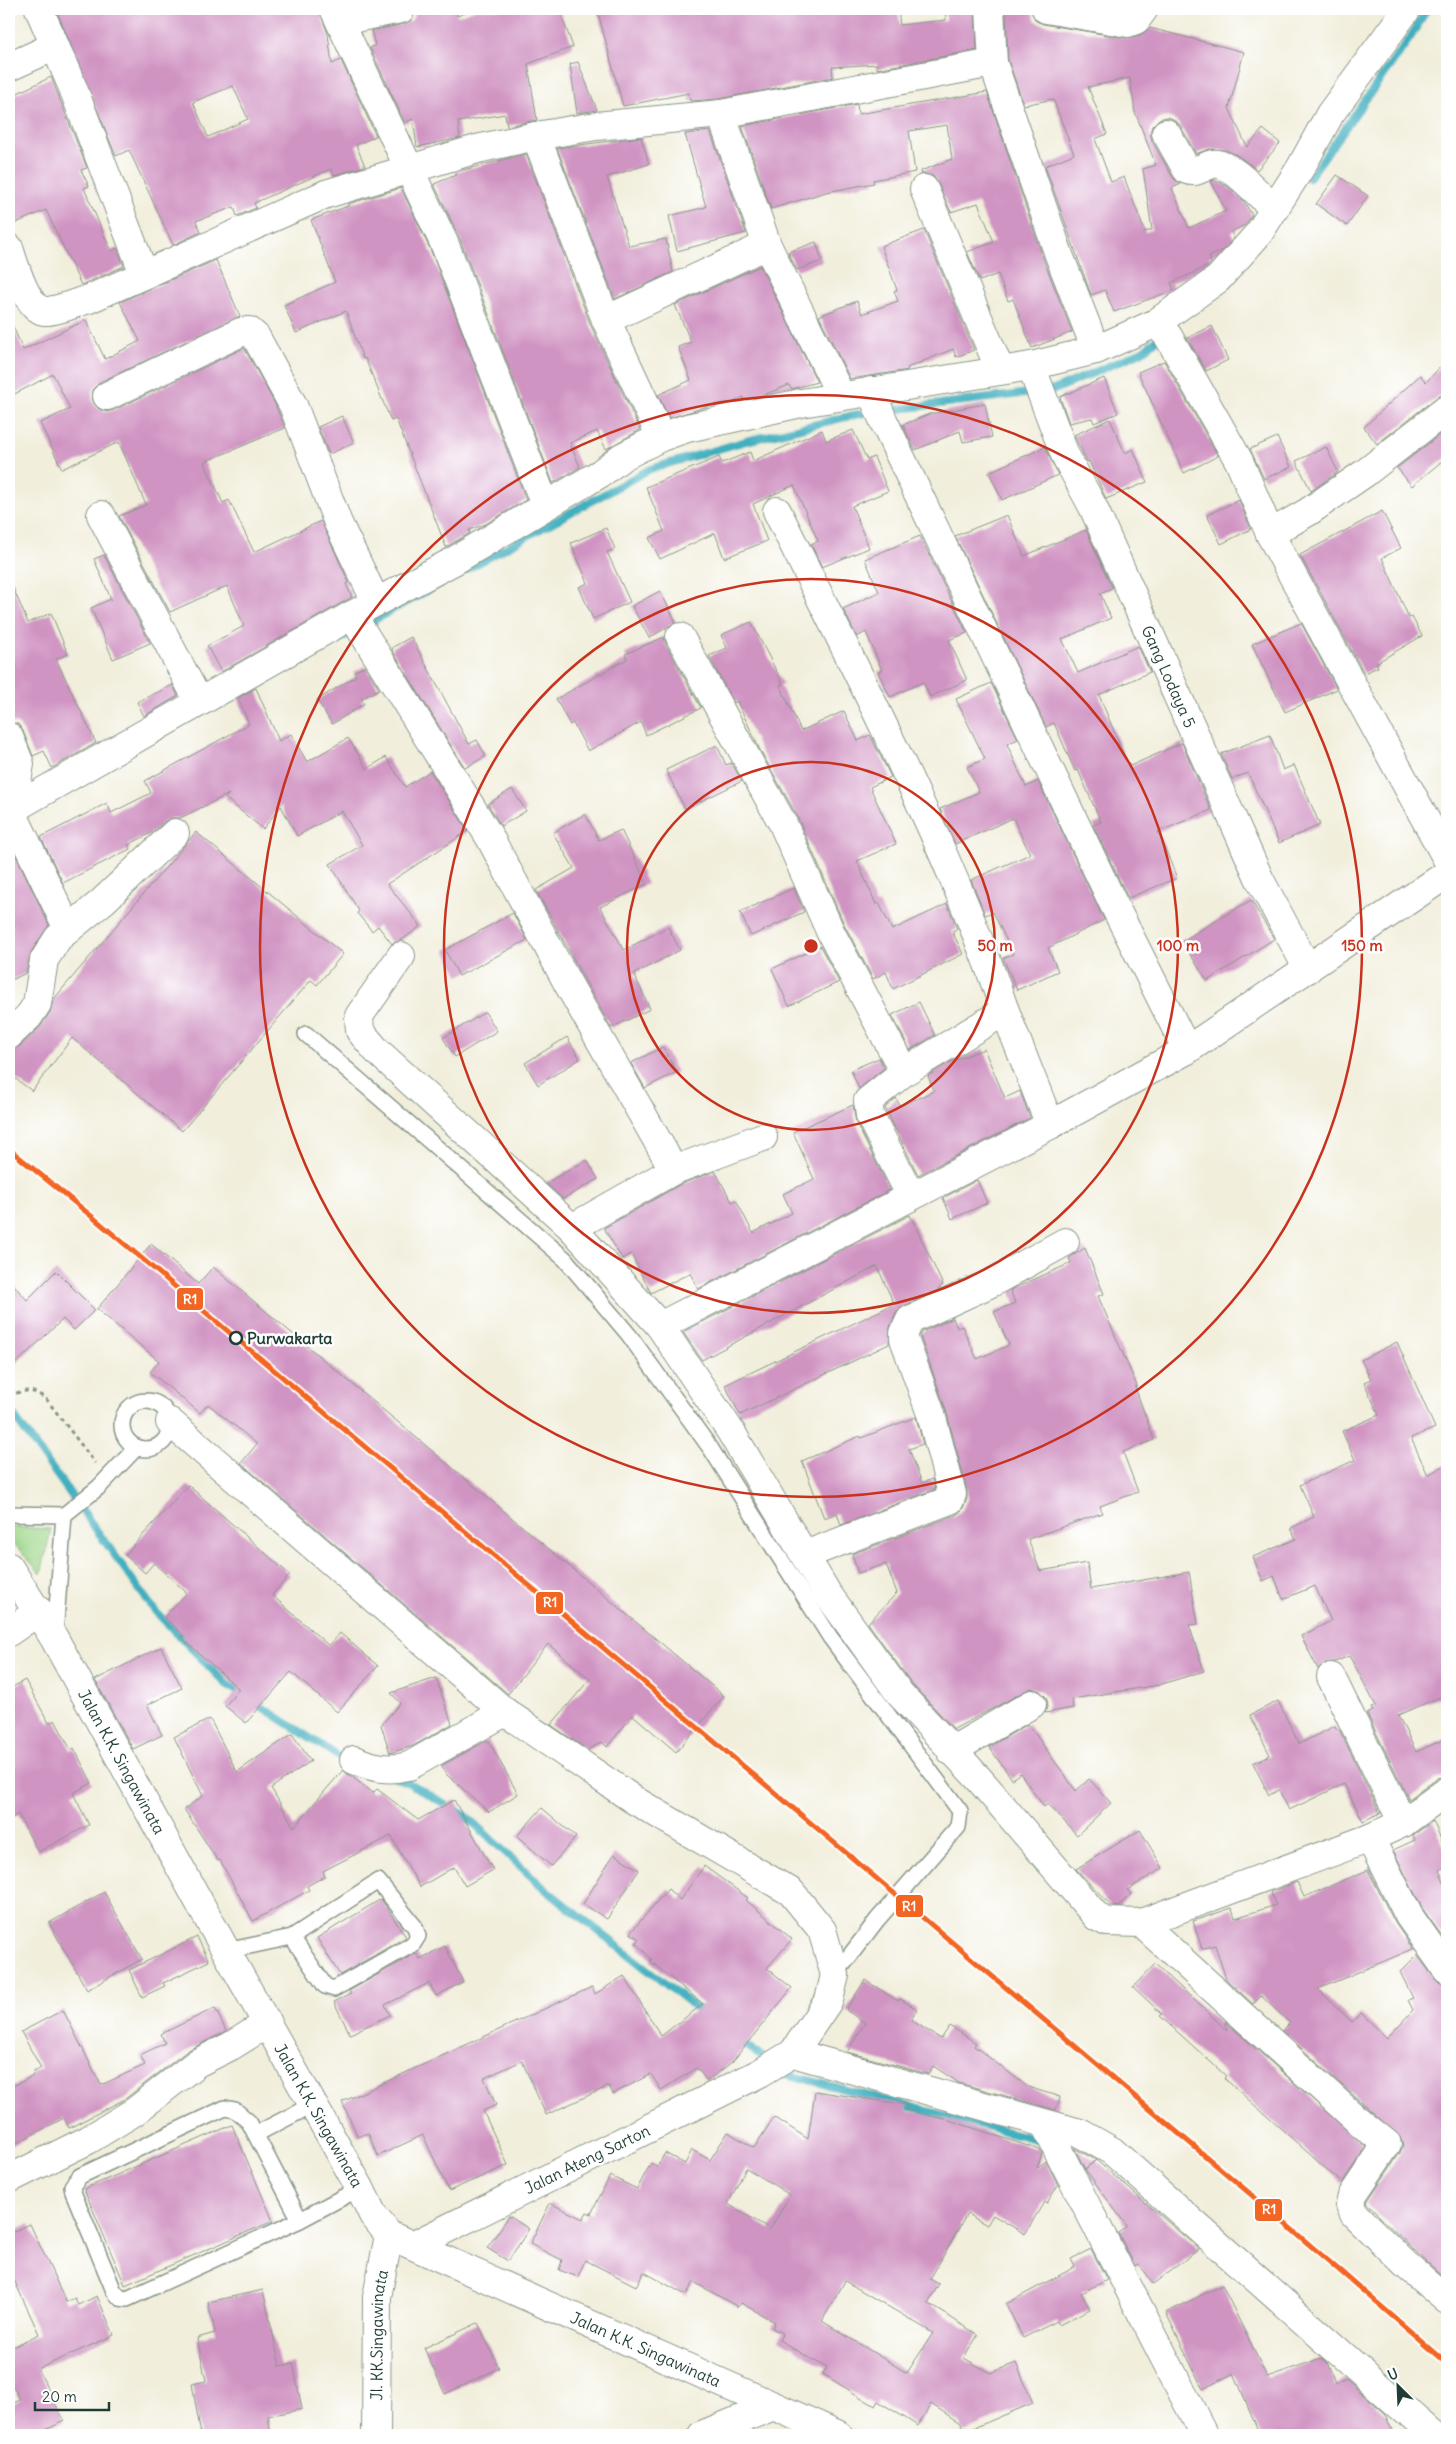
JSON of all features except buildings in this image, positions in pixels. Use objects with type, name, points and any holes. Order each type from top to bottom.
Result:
[{"type":"street","points":[[39,9],[73,88],[144,274]]},
{"type":"street","points":[[401,9],[337,15],[445,245],[545,505]]},
{"type":"street","points":[[990,9],[993,63],[1056,245],[1096,350]]},
{"type":"street","points":[[1046,9],[1128,23],[1136,20],[1144,9]]},
{"type":"street","points":[[14,813],[199,702],[353,618],[376,602],[452,562],[601,473],[622,457],[661,437],[687,428],[841,396],[876,404],[1000,370],[1037,383],[1096,350],[1162,328],[1218,279],[1259,233],[1301,167],[1330,114],[1407,9]]},
{"type":"street","points":[[9,67],[55,46]]},
{"type":"street","points":[[9,248],[27,295],[37,308],[45,311],[89,299],[326,194],[477,149],[536,136],[596,126],[721,114],[993,63]]},
{"type":"street","points":[[721,114],[767,245],[841,396]]},
{"type":"street","points":[[1166,134],[1187,170],[1197,171],[1213,164],[1225,165],[1274,209]]},
{"type":"street","points":[[536,136],[606,320],[661,437]]},
{"type":"street","points":[[924,189],[1000,370]]},
{"type":"street","points":[[606,320],[767,245]]},
{"type":"street","points":[[1162,328],[1239,460],[1270,534],[1447,859]]},
{"type":"street","points":[[107,396],[241,332],[249,331],[256,336],[293,405],[338,524],[376,602]]},
{"type":"street","name":"Gang Lodaya 5","points":[[1037,383],[1065,455],[1094,507],[1260,880],[1308,969]]},
{"type":"street","points":[[876,404],[1113,903],[1187,1050]]},
{"type":"street","points":[[1270,534],[1308,512],[1365,473],[1447,409]]},
{"type":"street","points":[[777,511],[889,739],[975,930],[1050,1125]]},
{"type":"street","points":[[101,515],[199,702]]},
{"type":"street","points":[[353,618],[489,836],[566,982],[674,1170]]},
{"type":"street","points":[[680,637],[783,824],[830,931],[904,1072]]},
{"type":"street","points":[[9,737],[20,764],[14,813],[68,929]]},
{"type":"street","points":[[9,1035],[29,1016],[37,1004],[44,960],[58,938],[175,833]]},
{"type":"street","points":[[660,1326],[1050,1125],[1187,1050],[1447,874]]},
{"type":"street","points":[[401,956],[359,1016],[360,1031],[377,1051],[572,1228],[660,1326],[731,1432],[827,1593],[900,1694],[979,1779],[1097,1917],[1107,1922],[1140,1923],[1370,1838],[1403,1823],[1447,1791]]},
{"type":"street","points":[[911,1196],[870,1116],[868,1101],[904,1072],[1005,1011]]},
{"type":"street","points":[[572,1228],[674,1170],[763,1137]]},
{"type":"street","points":[[805,1555],[950,1500],[952,1494],[941,1445],[904,1339],[906,1326],[910,1320],[993,1282],[1065,1242]]},
{"type":"street","points":[[170,1422],[505,1712],[634,1800],[791,1892],[822,1930],[835,1975],[829,2000],[788,2056],[1080,2133],[1112,2152],[1423,2432]]},
{"type":"street","name":"Jalan K.K. Singawinata","points":[[9,1567],[39,1611],[226,1951],[314,2104],[360,2188],[373,2216],[401,2240],[771,2407],[839,2435]]},
{"type":"street","points":[[9,1632],[39,1611]]},
{"type":"street","points":[[1331,1678],[1403,1823]]},
{"type":"street","points":[[951,1751],[1032,1704]]},
{"type":"street","points":[[354,1760],[374,1769],[396,1769],[409,1766],[505,1712]]},
{"type":"street","points":[[1370,1838],[1409,1916],[1447,1970]]},
{"type":"street","points":[[1140,1923],[1342,2106],[1387,2144],[1352,2196],[1350,2205],[1354,2214],[1373,2233],[1447,2300]]},
{"type":"street","points":[[9,2179],[88,2140],[134,2112],[197,2063],[231,2046],[268,2023]]},
{"type":"street","name":"Jalan Ateng Sarton","points":[[401,2240],[760,2073],[788,2056]]},
{"type":"street","points":[[1045,2125],[1204,2435]]},
{"type":"street","name":"Jl. KK.Singawinata","points":[[376,2435],[377,2297],[401,2240]]},
{"type":"street","points":[[702,2435],[771,2407]]},
{"type":"lane","points":[[306,1034],[565,1259],[629,1335],[710,1449],[830,1637],[960,1810],[958,1827],[877,1920],[835,1975]]},
{"type":"lane","points":[[147,1401],[156,1403],[168,1414],[170,1422],[168,1432],[164,1440],[156,1446],[146,1449],[137,1447],[124,1436],[122,1420],[131,1406],[147,1401]]},
{"type":"lane","points":[[9,1514],[67,1512],[107,1479],[137,1447]]},
{"type":"lane","points":[[54,1638],[67,1512]]},
{"type":"lane","points":[[226,1951],[292,1937],[378,1881],[415,1927],[418,1936],[413,1944],[334,1989],[325,1986],[292,1937]]},
{"type":"lane","points":[[256,2134],[314,2104]]},
{"type":"lane","points":[[300,2220],[245,2116],[235,2110],[225,2108],[80,2176],[74,2181],[73,2192],[114,2291],[120,2298],[127,2299],[300,2220],[360,2188]]},
{"type":"path","points":[[9,1397],[19,1391],[32,1390],[47,1400],[107,1479]]},
{"type":"green space","points":[[9,1527],[51,1529],[41,1574],[9,1538]]},
{"type":"waterway","points":[[1309,178],[1410,38],[1427,9]]},
{"type":"waterway","points":[[458,574],[650,469],[746,441],[858,414],[1054,390],[1143,351],[1162,335]]},
{"type":"waterway","points":[[289,667],[445,581]]},
{"type":"waterway","points":[[9,1409],[155,1611],[226,1684],[244,1696]]},
{"type":"waterway","points":[[254,1702],[349,1763]]},
{"type":"waterway","points":[[396,1778],[407,1782],[466,1816],[545,1889],[705,2015]]},
{"type":"waterway","points":[[738,2040],[770,2062]]},
{"type":"waterway","points":[[779,2068],[789,2075],[1047,2142]]},
{"type":"transit line","name":"R1","points":[[9,1149],[95,1219],[1254,2197],[1447,2363]]},
{"type":"place","name":"Purwakarta","points":[[236,1338]]}]
